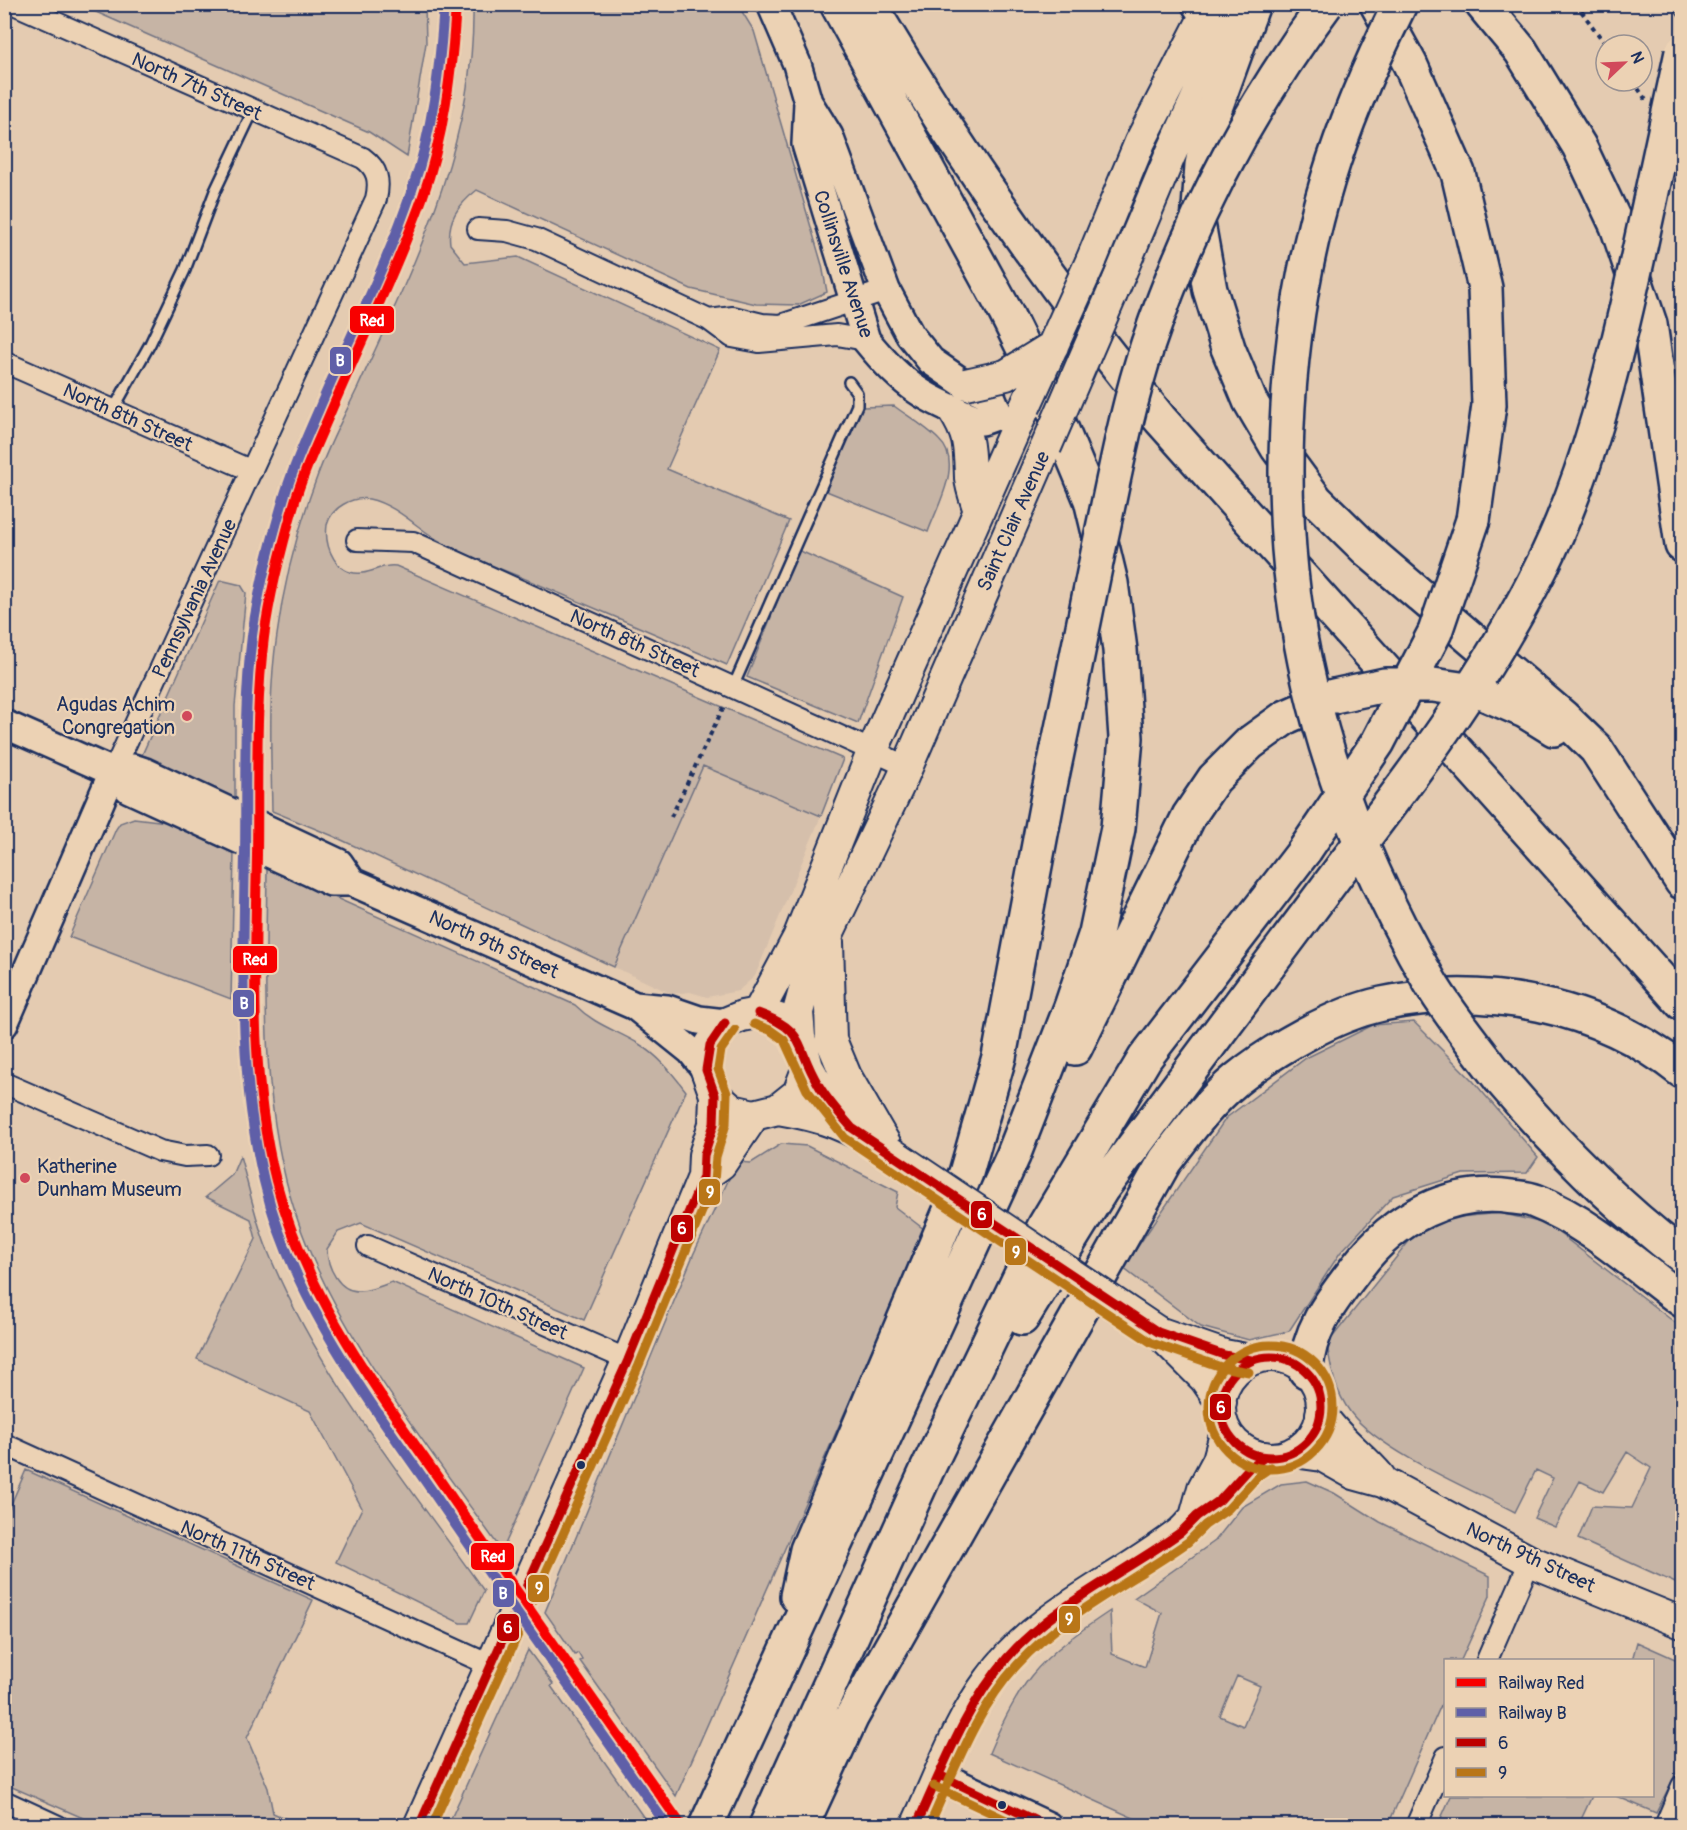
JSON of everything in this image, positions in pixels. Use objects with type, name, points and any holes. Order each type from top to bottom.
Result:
[{"type":"highway","points":[[706,1826],[1013,1156],[1071,1006],[1096,933],[1118,828],[1126,738],[1120,650],[1112,583],[1091,500],[1052,406],[1005,310],[837,4]]},
{"type":"highway","points":[[869,4],[916,84],[993,201],[1087,329],[1160,419],[1683,1003]]},
{"type":"highway","points":[[1253,4],[1211,119],[1202,165],[1198,223],[1210,290],[1228,348],[1250,401],[1277,447],[1316,500],[1366,549],[1563,717],[1596,750],[1683,882]]},
{"type":"highway","points":[[784,1657],[807,1550],[966,1173],[999,1057],[1049,791],[1126,420],[1148,345],[1178,264],[1211,191],[1266,91],[1326,4]]},
{"type":"highway","points":[[766,1826],[927,1470],[1045,1225],[1145,1058],[1305,850],[1378,742],[1435,632],[1473,520],[1489,405],[1485,288],[1458,173],[1410,64],[1377,4]]},
{"type":"highway","points":[[1400,4],[1363,81],[1328,179],[1305,268],[1292,363],[1286,477],[1293,590],[1310,685],[1344,801],[1381,887],[1432,985],[1501,1080],[1557,1146],[1608,1194],[1683,1256]]},
{"type":"highway","points":[[1482,4],[1521,51],[1579,146],[1617,226],[1650,324],[1683,545]]},
{"type":"highway","points":[[1212,7],[1218,51]]},
{"type":"highway","points":[[786,1826],[1028,1306],[1101,1190],[1342,866],[1419,767],[1486,669],[1542,566],[1574,491],[1602,408],[1621,335],[1683,52]]},
{"type":"highway","points":[[1013,1156],[1045,1110],[1189,816],[1214,778],[1250,743],[1286,717],[1334,696],[1385,685],[1433,685],[1481,692],[1525,711],[1560,734],[1621,787]]},
{"type":"highway","points":[[801,1826],[852,1718],[1165,1161],[1196,1121],[1236,1080],[1280,1049],[1321,1027],[1380,1004],[1443,997],[1512,998],[1593,1018],[1660,1054],[1683,1071]]},
{"type":"highway","points":[[1306,1371],[1309,1345],[1315,1329],[1325,1311],[1372,1248],[1409,1217],[1445,1201],[1492,1194],[1533,1200],[1570,1217],[1683,1300]]},
{"type":"main road","name":"Collinsville Avenue","points":[[771,4],[797,64],[808,102],[829,136],[886,290],[910,335],[960,397]]},
{"type":"main road","name":"Saint Clair Avenue","points":[[758,1013],[798,938],[873,750],[1019,417],[1091,261],[1140,142],[1212,7]]},
{"type":"main road","name":"Saint Clair Avenue","points":[[800,1037],[798,1012],[808,976],[828,940],[908,767],[1017,508],[1046,447],[1170,156],[1218,51]]},
{"type":"main road","name":"Collinsville Avenue","points":[[808,102],[806,144],[866,340],[884,362],[917,392],[960,397],[991,396],[1019,417]]},
{"type":"main road","points":[[979,511],[970,480],[970,445],[964,427],[960,397],[1006,375],[1053,345]]},
{"type":"main road","points":[[1017,508],[1023,469],[1019,417],[1067,396]]},
{"type":"main road","name":"North 9th Street","points":[[4,724],[114,772],[129,789],[332,882],[352,882],[635,1006],[691,1051],[710,1083]]},
{"type":"main road","name":"Pennsylvania Avenue","points":[[4,1024],[114,772]]},
{"type":"main road","points":[[828,940],[831,1040],[846,1076],[890,1152]]},
{"type":"main road","name":"North 9th Street","points":[[635,1006],[668,1009],[699,1020],[725,1023]]},
{"type":"main road","points":[[419,1826],[628,1360],[703,1177],[704,1155],[714,1124],[710,1083],[710,1045],[725,1023],[758,1013],[779,1019],[800,1037],[808,1067],[818,1085],[852,1128]]},
{"type":"main road","points":[[703,1177],[721,1164],[766,1112],[798,1094],[808,1067]]},
{"type":"main road","points":[[710,1083],[732,1110],[811,1115],[852,1128],[1158,1332],[1202,1376],[1221,1402]]},
{"type":"main road","points":[[916,1826],[966,1718],[990,1678],[1019,1647],[1063,1610],[1153,1553],[1184,1530],[1196,1517],[1220,1500],[1245,1469],[1312,1436],[1321,1414],[1319,1390],[1306,1371],[1297,1363],[1280,1357],[1251,1360],[1224,1355],[1158,1332]]},
{"type":"main road","points":[[1251,1360],[1232,1374],[1223,1390],[1221,1414],[1227,1431],[1243,1449],[1279,1454]]},
{"type":"main road","name":"North 9th Street","points":[[1321,1414],[1335,1434],[1364,1458],[1383,1482]]},
{"type":"main road","points":[[1196,1517],[1203,1488],[1221,1454],[1227,1431]]},
{"type":"main road","name":"North 9th Street","points":[[1279,1454],[1322,1456],[1354,1474],[1383,1482],[1530,1561],[1683,1623]]},
{"type":"main road","points":[[939,1775],[1048,1826]]},
{"type":"street","name":"North 7th Street","points":[[14,4],[363,158],[376,173]]},
{"type":"street","name":"Pennsylvania Avenue","points":[[114,772],[376,199],[379,185],[376,173]]},
{"type":"street","points":[[478,229],[507,231],[536,239],[710,320],[732,337],[759,342],[837,335],[866,340]]},
{"type":"street","points":[[710,320],[733,317],[762,324],[781,324],[886,290]]},
{"type":"street","name":"North 8th Street","points":[[4,362],[252,471]]},
{"type":"street","name":"North 8th Street","points":[[357,540],[413,543],[908,767]]},
{"type":"street","points":[[4,1083],[160,1151],[185,1156],[208,1155]]},
{"type":"street","name":"North 10th Street","points":[[368,1246],[628,1360]]},
{"type":"street","name":"North 11th Street","points":[[4,1444],[492,1666]]},
{"type":"street","points":[[1487,1659],[1530,1561]]},
{"type":"street","points":[[1416,1826],[1444,1762]]},
{"type":"street","points":[[1665,1826],[1683,1786]]},
{"type":"street","points":[[4,1802],[58,1826]]},
{"type":"lane","points":[[113,410],[150,345],[180,281],[215,191],[253,111]]},
{"type":"lane","points":[[733,687],[857,405],[857,393],[849,382]]},
{"type":"path","points":[[1576,4],[1597,33]]},
{"type":"path","points":[[671,817],[733,687]]},
{"type":"shaded area","points":[[80,5],[425,5],[426,43],[407,157],[369,132]]},
{"type":"shaded area","points":[[473,5],[738,5],[754,31],[822,265],[827,292],[798,305],[756,304],[691,289],[477,190],[459,207],[452,220],[450,244],[465,263],[518,257],[720,350],[667,469],[789,521],[727,665],[465,554],[434,538],[398,512],[379,502],[369,499],[349,501],[333,513],[327,525],[330,551],[345,570],[362,573],[387,566],[396,566],[843,759],[821,816],[703,766],[614,967],[333,836],[272,811],[272,679],[280,615],[292,555],[321,465],[400,295],[438,201],[453,153],[464,105],[471,55]]},
{"type":"shaded area","points":[[894,406],[939,440],[946,449],[949,460],[946,485],[928,532],[824,490],[863,407]]},
{"type":"shaded area","points":[[798,550],[903,597],[858,723],[747,677]]},
{"type":"shaded area","points":[[220,580],[241,585],[246,593],[235,706],[235,798],[142,755]]},
{"type":"shaded area","points":[[703,766],[821,816],[755,976],[738,991],[707,997],[690,992],[672,994],[614,967]]},
{"type":"shaded area","points":[[134,818],[167,822],[234,852],[231,999],[69,937],[116,829],[120,823]]},
{"type":"shaded area","points":[[267,867],[575,1005],[598,1022],[653,1054],[686,1091],[584,1320],[361,1223],[338,1232],[327,1249],[329,1263],[336,1277],[340,1283],[352,1290],[363,1291],[392,1282],[584,1368],[502,1551],[416,1431],[359,1345],[334,1302],[296,1215],[284,1172],[270,1086],[266,999]]},
{"type":"shaded area","points":[[1414,1022],[1473,1081],[1538,1157],[1527,1173],[1463,1174],[1393,1196],[1340,1253],[1289,1331],[1249,1340],[1201,1327],[1123,1268],[1226,1118],[1306,1058],[1373,1025]]},
{"type":"shaded area","points":[[781,1144],[807,1146],[898,1192],[895,1207],[925,1230],[676,1796],[580,1661],[582,1660],[578,1653],[575,1655],[545,1612],[694,1253],[737,1162],[751,1163]]},
{"type":"shaded area","points":[[240,1156],[267,1249],[311,1340],[365,1426],[484,1591],[469,1623],[460,1623],[336,1562],[362,1508],[310,1411],[197,1359],[256,1239],[251,1219],[206,1197],[232,1175]]},
{"type":"shaded area","points":[[1500,1213],[1547,1224],[1682,1328],[1682,1586],[1578,1539],[1592,1506],[1632,1508],[1651,1468],[1627,1452],[1603,1492],[1580,1481],[1555,1527],[1534,1518],[1553,1478],[1536,1470],[1515,1512],[1451,1481],[1383,1441],[1351,1413],[1337,1389],[1327,1344],[1414,1235],[1449,1218]]},
{"type":"shaded area","points":[[26,1470],[313,1600],[247,1738],[268,1788],[273,1813],[300,1825],[99,1825],[5,1784],[5,1518]]},
{"type":"shaded area","points":[[1307,1481],[1334,1493],[1380,1522],[1490,1576],[1490,1596],[1461,1659],[1444,1659],[1444,1698],[1388,1825],[1149,1825],[989,1753],[1008,1713],[1039,1666],[1058,1649],[1110,1611],[1112,1654],[1145,1667],[1162,1613],[1134,1598],[1215,1541],[1242,1507],[1281,1484]],"holes":[[[1237,1676],[1260,1686],[1243,1726],[1220,1716]]]},
{"type":"shaded area","points":[[1637,1642],[1682,1662],[1682,1761],[1656,1813],[1618,1797],[1654,1797],[1654,1659],[1632,1659]]},
{"type":"shaded area","points":[[528,1650],[553,1684],[551,1686],[649,1825],[448,1825]]},
{"type":"shaded area","points":[[1451,1797],[1592,1797],[1579,1824],[1582,1825],[1438,1825]]},
{"type":"railway","points":[[1673,4],[1682,16]]},
{"type":"rail line","name":"B","points":[[444,4],[434,98],[419,167],[391,246],[291,477],[261,585],[252,636],[246,718],[243,977],[250,1100],[264,1181],[277,1225],[293,1268],[313,1309],[386,1426],[667,1826]]},
{"type":"rail line","name":"Red","points":[[456,4],[446,103],[430,176],[400,255],[302,480],[270,603],[261,664],[258,746],[255,978],[261,1101],[276,1181],[289,1224],[306,1265],[348,1344],[397,1419],[682,1826]]},
{"type":"transit line","name":"6","points":[[758,1013],[774,1019],[792,1033],[822,1090],[852,1128],[1158,1332],[1224,1355],[1251,1360]]},
{"type":"transit line","name":"6","points":[[419,1826],[628,1360],[703,1177],[704,1155],[714,1124],[715,1095],[706,1070],[710,1045],[725,1023]]},
{"type":"transit line","name":"9","points":[[754,1024],[770,1030],[784,1040],[807,1090],[845,1138],[1152,1343],[1221,1367],[1249,1372]]},
{"type":"transit line","name":"9","points":[[432,1826],[639,1365],[714,1182],[716,1157],[726,1124],[727,1093],[718,1069],[721,1050],[735,1030]]},
{"type":"transit line","name":"9","points":[[1271,1345],[1295,1349],[1315,1363],[1329,1383],[1333,1407],[1329,1431],[1315,1451],[1295,1465],[1271,1469],[1247,1465],[1227,1451],[1213,1431],[1209,1407],[1213,1383],[1227,1363],[1247,1349],[1271,1345]]},
{"type":"transit line","name":"6","points":[[1261,1357],[1281,1357],[1307,1371],[1318,1388],[1321,1407],[1318,1426],[1307,1443],[1281,1457],[1261,1457],[1243,1449],[1229,1435],[1221,1417],[1221,1397],[1229,1379],[1243,1365],[1261,1357]]},
{"type":"transit line","name":"6","points":[[916,1826],[967,1717],[1007,1658],[1046,1621],[1068,1605],[1181,1532],[1197,1516],[1220,1500],[1250,1467],[1265,1457]]},
{"type":"transit line","name":"9","points":[[929,1826],[978,1721],[1002,1683],[1017,1665],[1056,1629],[1188,1542],[1205,1525],[1228,1509],[1258,1476],[1271,1467]]},
{"type":"transit line","name":"6","points":[[939,1775],[1047,1826]]},
{"type":"transit line","name":"9","points":[[934,1786],[1019,1826]]},
{"type":"place","name":"Agudas Achim Congregation","points":[[187,716]]},
{"type":"place","name":"Katherine Dunham Museum","points":[[25,1178]]}]
